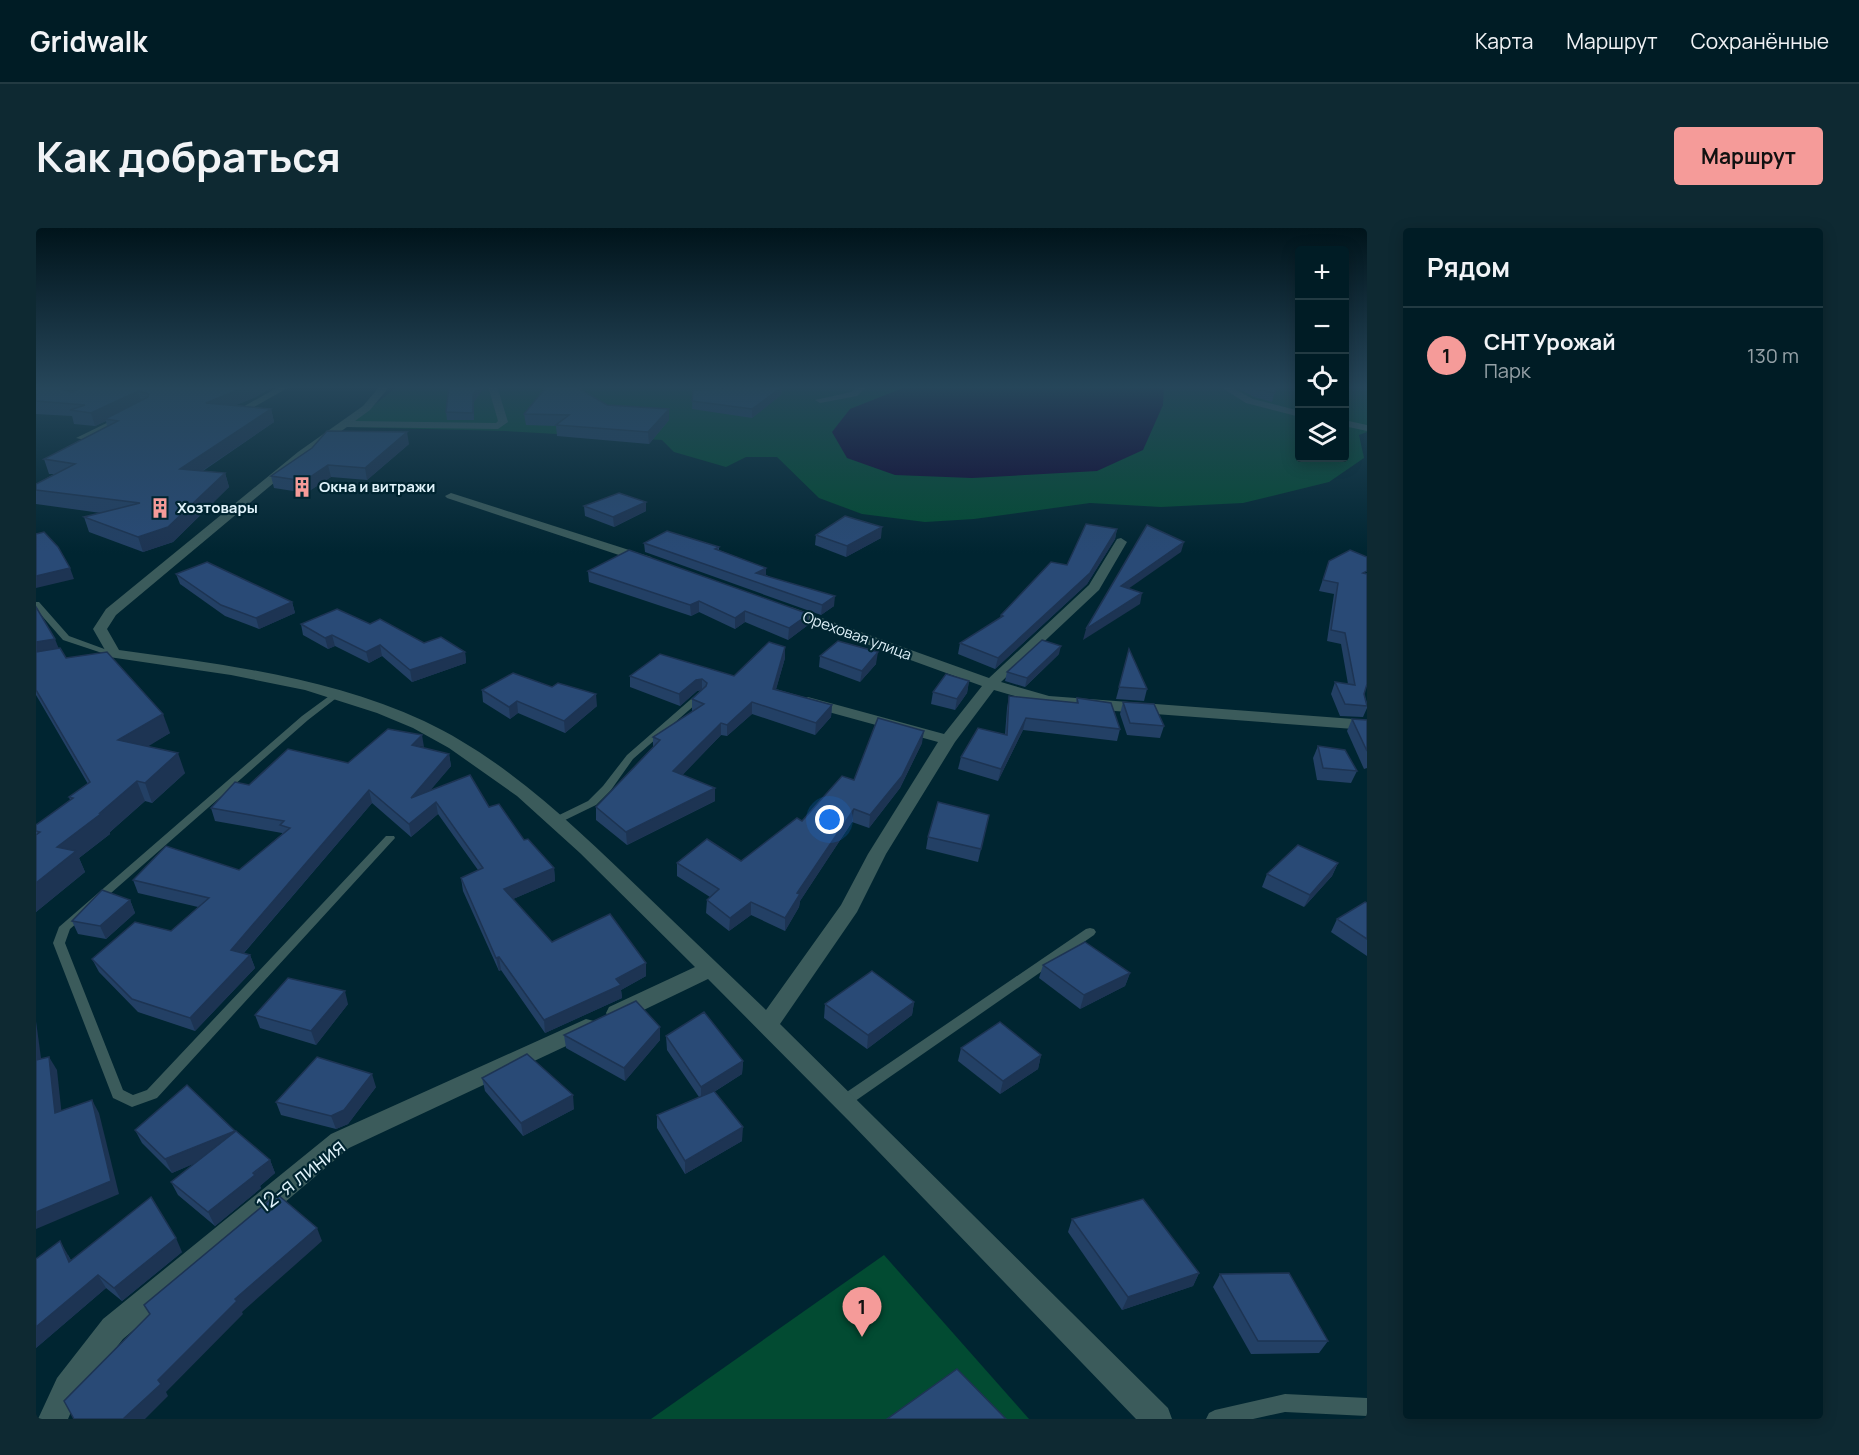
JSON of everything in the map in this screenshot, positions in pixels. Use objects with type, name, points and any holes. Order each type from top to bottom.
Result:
[{"type":"street","points":[[320,442],[111,612],[100,629],[114,654],[243,671],[336,694],[419,724],[475,755],[555,821],[768,1024],[1157,1419]]},
{"type":"street","points":[[451,496],[656,562]]},
{"type":"street","points":[[768,1024],[850,907],[877,854],[948,740],[991,684],[1094,587],[1120,542]]},
{"type":"street","name":"Ореховая улица","points":[[779,607],[991,684],[1048,701],[1367,725]]},
{"type":"street","points":[[792,698],[948,740]]},
{"type":"street","name":"12-я линия","points":[[52,1419],[67,1388],[113,1329],[340,1141],[710,969]]},
{"type":"lane","points":[[36,604],[66,638],[114,654]]},
{"type":"lane","points":[[94,657],[114,654]]},
{"type":"lane","points":[[336,694],[305,718],[64,927],[59,944],[118,1094],[132,1101],[152,1094],[390,838]]},
{"type":"lane","points":[[555,821],[592,802],[607,788],[630,756],[701,695]]},
{"type":"lane","points":[[843,1102],[1090,933]]},
{"type":"lane","points":[[1215,1419],[1285,1403],[1367,1407]]},
{"type":"green space","points":[[664,442],[1295,442],[1295,462],[1349,462],[1349,442],[1360,442],[1364,458],[1329,482],[1243,503],[1161,507],[1090,503],[974,519],[925,522],[862,514],[819,498],[777,457],[746,457],[726,467],[674,452]]},
{"type":"green space","points":[[884,1255],[1029,1419],[651,1419]]},
{"type":"shaded area","points":[[838,442],[1147,442],[1143,450],[1097,471],[972,478],[895,475],[847,458]]},
{"type":"building","points":[[78,442],[222,442],[180,469],[225,473],[168,527],[138,537],[84,517],[140,503],[36,490],[36,484],[75,464],[44,459]]},
{"type":"building","points":[[318,442],[396,442],[365,468],[328,465],[304,481],[271,476],[312,448]]},
{"type":"building","points":[[619,493],[646,502],[613,517],[584,506]]},
{"type":"building","points":[[845,516],[882,527],[847,546],[816,535]]},
{"type":"building","points":[[1086,524],[1117,529],[1090,573],[998,658],[960,643],[1003,616],[1001,615],[1051,562],[1067,565]]},
{"type":"building","points":[[1147,525],[1184,542],[1121,586],[1142,593],[1086,629]]},
{"type":"building","points":[[667,531],[719,547],[715,549],[766,568],[756,573],[835,596],[822,605],[644,543]]},
{"type":"building","points":[[44,532],[58,547],[70,568],[36,576],[36,534]]},
{"type":"building","points":[[629,550],[809,614],[789,628],[745,611],[735,618],[699,601],[690,605],[588,571]]},
{"type":"building","points":[[1350,550],[1367,557],[1367,571],[1363,573],[1367,574],[1367,684],[1364,694],[1367,706],[1345,704],[1335,682],[1355,685],[1345,633],[1331,630],[1338,583],[1323,580],[1329,561]]},
{"type":"building","points":[[207,562],[292,602],[256,618],[221,605],[176,574]]},
{"type":"building","points":[[36,607],[55,639],[36,642]]},
{"type":"building","points":[[337,609],[370,624],[380,619],[424,643],[441,637],[465,652],[410,670],[380,645],[366,652],[332,635],[325,638],[301,624]]},
{"type":"building","points":[[1042,640],[1061,646],[1027,678],[1007,672]]},
{"type":"building","points":[[838,641],[878,652],[862,671],[820,656]]},
{"type":"building","points":[[769,642],[785,647],[773,689],[832,705],[816,723],[752,702],[727,725],[721,723],[673,771],[715,788],[626,832],[596,807],[660,740],[653,737],[704,704],[692,699],[706,686],[707,683],[702,679],[696,680],[679,694],[630,676],[660,654],[734,676]]},
{"type":"building","points":[[60,648],[66,658],[107,652],[163,714],[118,740],[178,753],[145,783],[137,781],[100,813],[102,813],[57,847],[76,851],[36,883],[36,835],[40,832],[36,831],[36,825],[73,798],[69,797],[90,782],[36,690],[36,652]]},
{"type":"building","points":[[1129,649],[1147,689],[1119,687]]},
{"type":"building","points":[[513,673],[552,687],[558,683],[596,694],[564,721],[517,701],[509,707],[482,690]]},
{"type":"building","points":[[946,674],[969,681],[957,699],[933,692]]},
{"type":"building","points":[[1009,696],[1078,703],[1077,698],[1111,703],[1120,729],[1026,718],[1001,769],[961,757],[978,728],[1007,735]]},
{"type":"building","points":[[1123,702],[1154,704],[1164,726],[1130,723]]},
{"type":"building","points":[[878,718],[924,731],[902,776],[870,815],[854,809],[797,893],[800,894],[785,918],[751,902],[730,918],[707,900],[719,889],[677,863],[707,839],[741,861],[797,818],[802,821],[842,776],[854,780]]},
{"type":"building","points":[[1352,719],[1367,720],[1367,751]]},
{"type":"building","points":[[388,729],[422,735],[412,745],[449,754],[411,798],[470,775],[489,807],[499,804],[524,840],[528,839],[554,868],[504,889],[552,942],[610,914],[646,963],[616,979],[621,985],[544,1020],[499,957],[496,958],[461,878],[483,868],[436,802],[409,824],[369,790],[231,950],[250,955],[190,1018],[132,999],[92,959],[135,922],[171,931],[209,898],[133,880],[166,846],[239,870],[290,828],[280,825],[284,821],[211,808],[235,782],[249,785],[288,749],[348,763]]},
{"type":"building","points":[[1318,746],[1345,750],[1357,771],[1323,768]]},
{"type":"building","points":[[938,802],[989,815],[981,849],[928,837]]},
{"type":"building","points":[[1298,845],[1338,863],[1310,895],[1267,874]]},
{"type":"building","points":[[102,890],[130,900],[100,926],[72,921]]},
{"type":"building","points":[[1365,902],[1367,903],[1367,939],[1337,919]]},
{"type":"building","points":[[1085,942],[1130,973],[1084,995],[1043,965]]},
{"type":"building","points":[[872,971],[914,1002],[868,1035],[825,1004]]},
{"type":"building","points":[[288,978],[345,991],[311,1031],[255,1015]]},
{"type":"building","points":[[636,1001],[660,1027],[624,1068],[564,1035]]},
{"type":"building","points":[[704,1012],[743,1061],[701,1087],[666,1036]]},
{"type":"building","points":[[1000,1022],[1041,1055],[1003,1081],[961,1048]]},
{"type":"building","points":[[527,1054],[573,1095],[521,1123],[482,1078]]},
{"type":"building","points":[[49,1057],[55,1113],[92,1100],[111,1181],[36,1212],[36,1060]]},
{"type":"building","points":[[317,1057],[372,1074],[344,1110],[331,1116],[276,1102]]},
{"type":"building","points":[[187,1085],[235,1131],[165,1159],[135,1130]]},
{"type":"building","points":[[714,1091],[743,1127],[685,1161],[657,1115]]},
{"type":"building","points":[[236,1131],[270,1160],[253,1173],[255,1175],[208,1212],[171,1182]]},
{"type":"building","points":[[277,1194],[317,1228],[235,1299],[237,1301],[158,1380],[161,1384],[123,1419],[74,1419],[64,1401],[150,1314],[144,1305]]},
{"type":"building","points":[[151,1197],[176,1238],[114,1288],[98,1275],[36,1327],[36,1259],[60,1241],[69,1262]]},
{"type":"building","points":[[1143,1199],[1199,1273],[1128,1297],[1072,1219]]},
{"type":"building","points":[[1289,1273],[1328,1341],[1258,1341],[1220,1274]]},
{"type":"building","points":[[957,1369],[1006,1419],[887,1419]]},
{"type":"place","name":"Окна и витражи","points":[[302,487]]},
{"type":"place","name":"Хозтовары","points":[[160,508]]},
{"type":"place","name":"СНТ Урожай","points":[[862,1337]]}]
